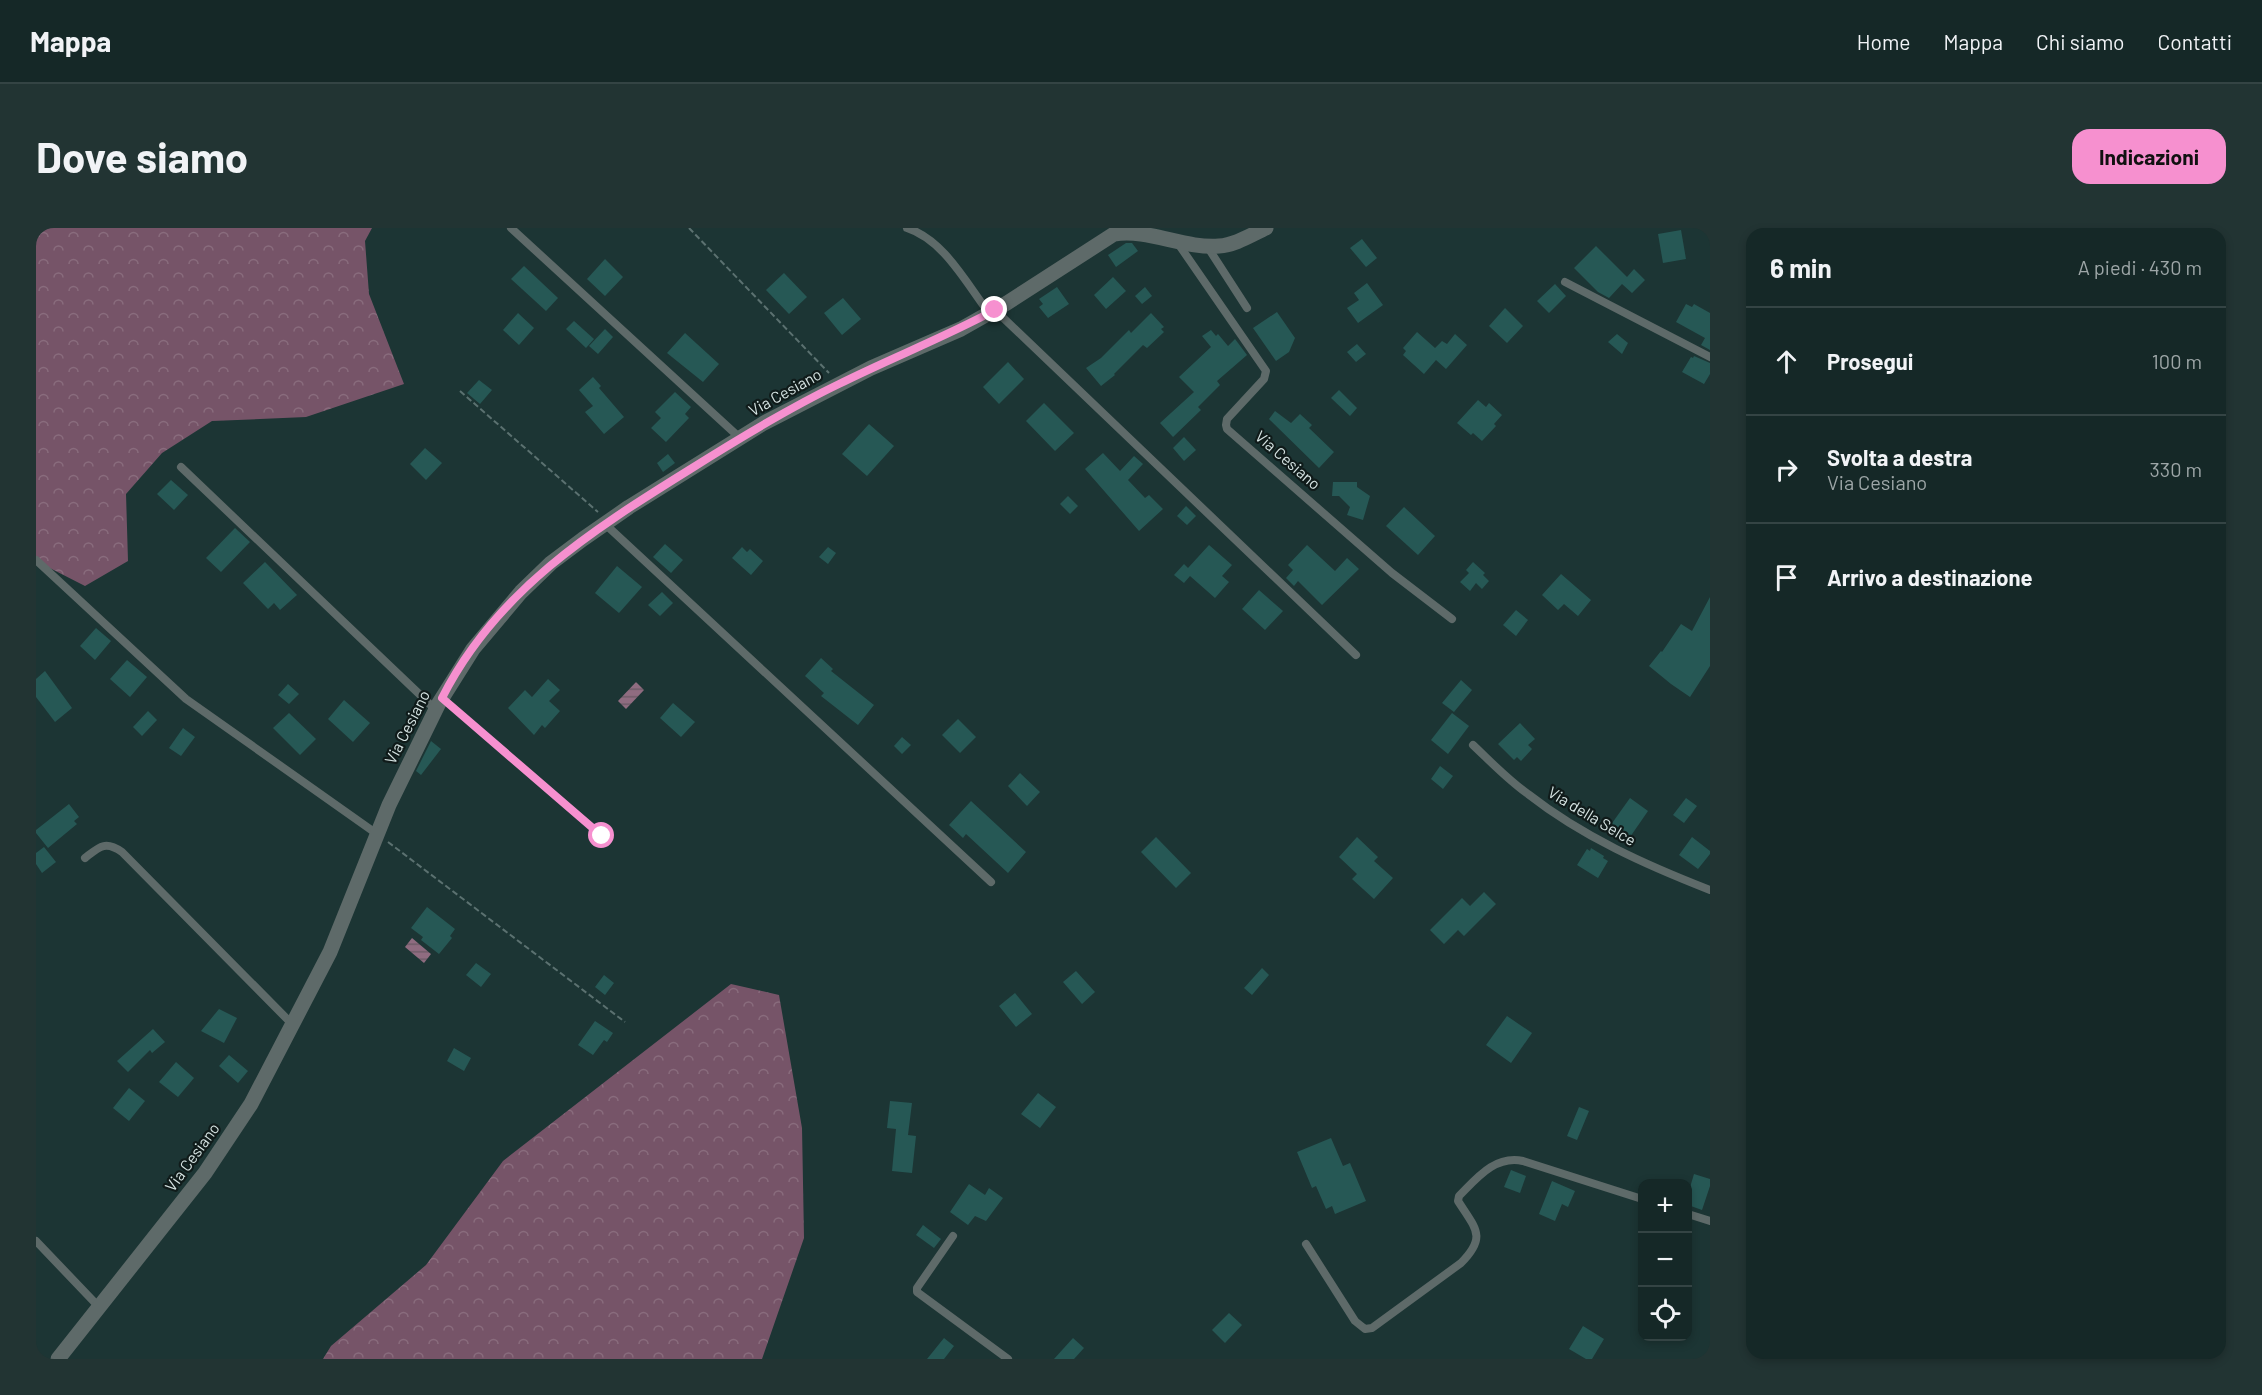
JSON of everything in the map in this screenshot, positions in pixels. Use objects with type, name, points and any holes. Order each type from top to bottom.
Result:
[{"type":"street","name":"Via Cesiano","points":[[58,1359],[224,1147],[258,1091],[336,938],[393,795],[439,704],[468,656],[515,598],[550,563],[607,522],[740,438],[839,383],[942,338],[992,312],[1118,233],[1140,232],[1207,246],[1230,244],[1266,228]]},
{"type":"lane","points":[[511,228],[740,438]]},
{"type":"lane","points":[[907,228],[921,233],[935,244],[992,312],[1356,656]]},
{"type":"lane","name":"Via Cesiano","points":[[1176,239],[1266,371],[1264,379],[1227,419],[1227,429],[1392,573],[1452,619]]},
{"type":"lane","points":[[1207,246],[1247,308]]},
{"type":"lane","points":[[1565,282],[1710,357]]},
{"type":"lane","points":[[181,467],[439,704]]},
{"type":"lane","points":[[607,522],[991,882]]},
{"type":"lane","points":[[36,560],[186,699],[377,834]]},
{"type":"lane","name":"Via della Selce","points":[[1473,745],[1527,794],[1586,833],[1630,857],[1710,890]]},
{"type":"lane","points":[[85,858],[105,845],[113,845],[122,852],[293,1024]]},
{"type":"lane","points":[[1306,1244],[1355,1321],[1365,1329],[1372,1328],[1461,1263],[1472,1252],[1478,1242],[1476,1233],[1458,1201],[1459,1196],[1499,1161],[1511,1158],[1523,1161],[1638,1198]]},
{"type":"lane","points":[[1692,1215],[1710,1221]]},
{"type":"lane","points":[[953,1236],[917,1288],[917,1292],[1008,1359]]},
{"type":"lane","points":[[36,1241],[99,1307]]},
{"type":"path","points":[[689,228],[839,383]]},
{"type":"path","points":[[460,391],[607,522]]},
{"type":"path","points":[[439,704],[602,836]]},
{"type":"path","points":[[377,834],[625,1022]]},
{"type":"green space","points":[[36,228],[372,228],[365,241],[369,294],[404,384],[306,417],[212,421],[162,453],[126,494],[128,561],[85,586],[36,561]]},
{"type":"green space","points":[[731,984],[779,995],[802,1128],[804,1238],[762,1359],[323,1359],[331,1346],[426,1265],[503,1161]]},
{"type":"shaded area","points":[[636,682],[644,690],[626,709],[618,701]]},
{"type":"shaded area","points":[[412,938],[431,954],[424,963],[405,947]]},
{"type":"building","points":[[1681,230],[1686,259],[1663,263],[1658,234]]},
{"type":"building","points":[[1362,239],[1377,258],[1366,267],[1350,248]]},
{"type":"building","points":[[1126,243],[1132,243],[1138,251],[1116,267],[1108,255]]},
{"type":"building","points":[[1596,246],[1627,277],[1634,269],[1645,280],[1632,293],[1622,284],[1609,298],[1598,292],[1574,268]]},
{"type":"building","points":[[605,259],[623,277],[605,296],[587,279]]},
{"type":"building","points":[[524,266],[558,298],[546,311],[511,279]]},
{"type":"building","points":[[784,273],[807,297],[789,314],[766,290]]},
{"type":"building","points":[[1113,277],[1126,291],[1106,309],[1094,295]]},
{"type":"building","points":[[1367,283],[1383,305],[1358,323],[1347,308],[1359,300],[1354,293]]},
{"type":"building","points":[[1555,284],[1566,296],[1549,313],[1537,301]]},
{"type":"building","points":[[1057,287],[1069,304],[1048,318],[1039,307],[1043,304],[1039,299]]},
{"type":"building","points":[[1145,287],[1152,296],[1142,304],[1135,296]]},
{"type":"building","points":[[843,298],[861,319],[842,335],[824,313]]},
{"type":"building","points":[[1686,304],[1692,307],[1694,304],[1710,313],[1710,350],[1701,345],[1705,338],[1676,322]]},
{"type":"building","points":[[1505,308],[1523,326],[1507,343],[1489,326]]},
{"type":"building","points":[[1277,312],[1295,338],[1289,352],[1276,361],[1253,328]]},
{"type":"building","points":[[518,313],[534,328],[519,345],[503,330]]},
{"type":"building","points":[[1151,313],[1164,327],[1161,329],[1164,332],[1147,348],[1143,345],[1115,375],[1101,386],[1086,368],[1101,358],[1129,330],[1131,333]]},
{"type":"building","points":[[574,321],[594,339],[586,348],[566,329]]},
{"type":"building","points":[[605,329],[613,337],[598,354],[589,346]]},
{"type":"building","points":[[1211,330],[1216,336],[1218,334],[1228,346],[1235,339],[1247,355],[1217,381],[1220,385],[1198,407],[1201,410],[1173,437],[1160,423],[1194,392],[1179,377],[1211,347],[1202,336]]},
{"type":"building","points":[[1417,332],[1435,348],[1442,341],[1447,344],[1455,334],[1467,345],[1446,369],[1436,360],[1424,374],[1403,355],[1406,351],[1403,348]]},
{"type":"building","points":[[685,333],[719,364],[703,382],[667,353]]},
{"type":"building","points":[[1617,334],[1628,343],[1622,354],[1608,342]]},
{"type":"building","points":[[1357,344],[1366,354],[1356,362],[1347,352]]},
{"type":"building","points":[[1694,356],[1710,363],[1710,374],[1704,384],[1682,372]]},
{"type":"building","points":[[1008,362],[1024,379],[999,404],[983,387]]},
{"type":"building","points":[[593,377],[601,386],[599,388],[624,417],[604,434],[585,412],[593,406],[579,390]]},
{"type":"building","points":[[479,380],[492,390],[480,404],[467,393]]},
{"type":"building","points":[[1339,390],[1357,408],[1350,416],[1331,398]]},
{"type":"building","points":[[675,392],[691,407],[685,414],[689,418],[666,442],[651,428],[661,418],[655,412]]},
{"type":"building","points":[[1478,400],[1486,407],[1489,403],[1502,415],[1494,424],[1496,426],[1482,441],[1457,423]]},
{"type":"building","points":[[1044,403],[1074,433],[1055,451],[1026,421]]},
{"type":"building","points":[[1275,411],[1291,423],[1300,414],[1312,425],[1309,428],[1334,452],[1319,468],[1269,419]]},
{"type":"building","points":[[869,424],[894,446],[867,476],[842,454]]},
{"type":"building","points":[[1184,437],[1196,450],[1184,461],[1173,448]]},
{"type":"building","points":[[425,448],[442,463],[426,480],[410,464]]},
{"type":"building","points":[[1103,453],[1120,471],[1134,456],[1143,464],[1128,480],[1145,498],[1149,495],[1163,509],[1139,531],[1085,469]]},
{"type":"building","points":[[668,454],[675,463],[663,472],[657,463]]},
{"type":"building","points":[[171,480],[188,495],[174,510],[157,494]]},
{"type":"building","points":[[1333,482],[1357,482],[1357,487],[1370,496],[1363,520],[1347,515],[1350,507],[1339,496],[1332,496]]},
{"type":"building","points":[[1068,496],[1078,506],[1070,514],[1060,504]]},
{"type":"building","points":[[1186,506],[1196,516],[1187,525],[1177,516]]},
{"type":"building","points":[[1404,507],[1435,536],[1418,555],[1386,526]]},
{"type":"building","points":[[235,528],[250,542],[221,572],[206,558]]},
{"type":"building","points":[[665,544],[683,560],[671,573],[653,557]]},
{"type":"building","points":[[1209,545],[1232,565],[1222,576],[1229,582],[1215,598],[1190,576],[1184,583],[1174,575],[1184,564],[1188,568]]},
{"type":"building","points":[[1307,545],[1335,571],[1347,558],[1359,569],[1322,605],[1298,581],[1294,586],[1286,578],[1293,570],[1288,565]]},
{"type":"building","points":[[742,547],[747,552],[750,549],[763,561],[751,575],[732,558]]},
{"type":"building","points":[[828,547],[836,553],[828,564],[819,557]]},
{"type":"building","points":[[265,562],[297,595],[280,610],[274,603],[268,609],[243,583]]},
{"type":"building","points":[[1473,562],[1485,573],[1483,575],[1489,581],[1482,589],[1476,583],[1470,591],[1460,582],[1469,573],[1466,570]]},
{"type":"building","points":[[617,566],[642,587],[619,613],[595,593]]},
{"type":"building","points":[[1561,574],[1591,600],[1578,616],[1564,604],[1558,610],[1542,595]]},
{"type":"building","points":[[1259,590],[1283,611],[1265,630],[1242,609]]},
{"type":"building","points":[[662,592],[673,603],[660,616],[648,605]]},
{"type":"building","points":[[1710,597],[1710,666],[1690,697],[1649,666],[1662,652],[1681,624],[1692,631]]},
{"type":"building","points":[[1516,610],[1528,620],[1516,636],[1503,625]]},
{"type":"building","points":[[96,628],[111,641],[95,660],[80,646]]},
{"type":"building","points":[[821,658],[833,669],[831,671],[874,705],[858,725],[821,696],[824,693],[805,676]]},
{"type":"building","points":[[127,660],[147,677],[130,697],[110,679]]},
{"type":"building","points":[[45,671],[72,708],[55,722],[36,697],[36,679]]},
{"type":"building","points":[[548,679],[560,690],[549,701],[560,711],[545,728],[542,725],[534,735],[508,708],[525,690],[532,697]]},
{"type":"building","points":[[1461,680],[1472,690],[1454,712],[1442,703]]},
{"type":"building","points":[[288,684],[299,694],[289,704],[278,695]]},
{"type":"building","points":[[344,700],[370,723],[353,742],[328,719]]},
{"type":"building","points":[[673,703],[695,722],[681,737],[660,718]]},
{"type":"building","points":[[148,711],[157,720],[142,736],[133,727]]},
{"type":"building","points":[[289,713],[316,739],[300,755],[273,728]]},
{"type":"building","points":[[1452,713],[1469,726],[1448,754],[1431,740]]},
{"type":"building","points":[[958,719],[976,737],[960,753],[942,735]]},
{"type":"building","points":[[1520,723],[1535,739],[1528,745],[1532,749],[1521,761],[1517,757],[1514,760],[1498,744]]},
{"type":"building","points":[[183,728],[195,737],[181,756],[169,748]]},
{"type":"building","points":[[902,737],[911,745],[902,754],[894,746]]},
{"type":"building","points":[[431,741],[441,749],[421,775],[416,771]]},
{"type":"building","points":[[1440,766],[1453,776],[1443,789],[1431,779]]},
{"type":"building","points":[[1020,773],[1040,792],[1027,806],[1008,786]]},
{"type":"building","points":[[1630,798],[1648,811],[1628,840],[1610,826]]},
{"type":"building","points":[[1686,798],[1697,806],[1684,823],[1673,815]]},
{"type":"building","points":[[971,801],[1026,852],[1008,873],[966,834],[963,838],[949,825]]},
{"type":"building","points":[[69,804],[79,817],[74,821],[77,824],[48,848],[36,830]]},
{"type":"building","points":[[1156,837],[1191,873],[1176,888],[1141,852]]},
{"type":"building","points":[[1357,837],[1378,857],[1374,861],[1393,878],[1374,899],[1352,879],[1357,874],[1339,857]]},
{"type":"building","points":[[1692,837],[1710,851],[1698,869],[1679,855]]},
{"type":"building","points":[[44,847],[56,862],[42,873],[36,864],[36,853]]},
{"type":"building","points":[[1591,848],[1608,861],[1598,878],[1577,865],[1587,849],[1590,851]]},
{"type":"building","points":[[1484,892],[1496,904],[1464,936],[1458,930],[1444,944],[1430,930],[1462,898],[1470,906]]},
{"type":"building","points":[[427,907],[455,929],[450,936],[452,938],[439,954],[421,940],[423,937],[411,928]]},
{"type":"building","points":[[476,963],[491,974],[481,987],[466,975]]},
{"type":"building","points":[[1262,968],[1269,975],[1252,995],[1244,988]]},
{"type":"building","points":[[1076,971],[1095,992],[1082,1004],[1063,982]]},
{"type":"building","points":[[604,975],[614,983],[605,995],[595,987]]},
{"type":"building","points":[[1015,993],[1032,1014],[1016,1027],[999,1006]]},
{"type":"building","points":[[219,1009],[237,1018],[224,1043],[201,1031]]},
{"type":"building","points":[[1507,1016],[1532,1033],[1511,1063],[1486,1045]]},
{"type":"building","points":[[595,1021],[613,1033],[607,1042],[604,1040],[593,1055],[578,1045]]},
{"type":"building","points":[[153,1029],[165,1042],[152,1053],[150,1050],[128,1072],[117,1061]]},
{"type":"building","points":[[454,1048],[471,1058],[464,1071],[447,1061]]},
{"type":"building","points":[[229,1055],[248,1071],[238,1083],[219,1066]]},
{"type":"building","points":[[176,1062],[194,1078],[178,1097],[159,1082]]},
{"type":"building","points":[[129,1088],[145,1101],[129,1121],[113,1108]]},
{"type":"building","points":[[1038,1093],[1056,1107],[1040,1128],[1021,1114]]},
{"type":"building","points":[[890,1101],[912,1103],[908,1135],[916,1136],[912,1173],[892,1171],[896,1129],[887,1128]]},
{"type":"building","points":[[1579,1107],[1589,1111],[1577,1140],[1567,1136]]},
{"type":"building","points":[[1331,1138],[1343,1166],[1350,1163],[1366,1201],[1335,1214],[1332,1206],[1326,1209],[1316,1186],[1312,1188],[1297,1152]]},
{"type":"building","points":[[1511,1170],[1526,1176],[1520,1193],[1504,1187]]},
{"type":"building","points":[[1694,1174],[1710,1179],[1702,1210],[1692,1206]]},
{"type":"building","points":[[1552,1181],[1575,1191],[1568,1207],[1562,1204],[1555,1221],[1539,1214]]},
{"type":"building","points":[[969,1184],[985,1195],[989,1188],[1003,1198],[986,1221],[975,1216],[968,1225],[950,1212]]},
{"type":"building","points":[[923,1225],[941,1239],[934,1248],[916,1235]]},
{"type":"building","points":[[1229,1313],[1242,1325],[1225,1343],[1212,1330]]},
{"type":"building","points":[[1583,1326],[1604,1339],[1592,1359],[1586,1359],[1569,1349]]},
{"type":"building","points":[[944,1338],[954,1346],[944,1359],[927,1359]]},
{"type":"building","points":[[1073,1338],[1084,1348],[1074,1359],[1054,1359]]},
{"type":"route","points":[[602,836],[442,698],[473,649],[515,598],[550,563],[629,507],[754,429],[808,399],[881,363],[961,329],[995,310]]}]
